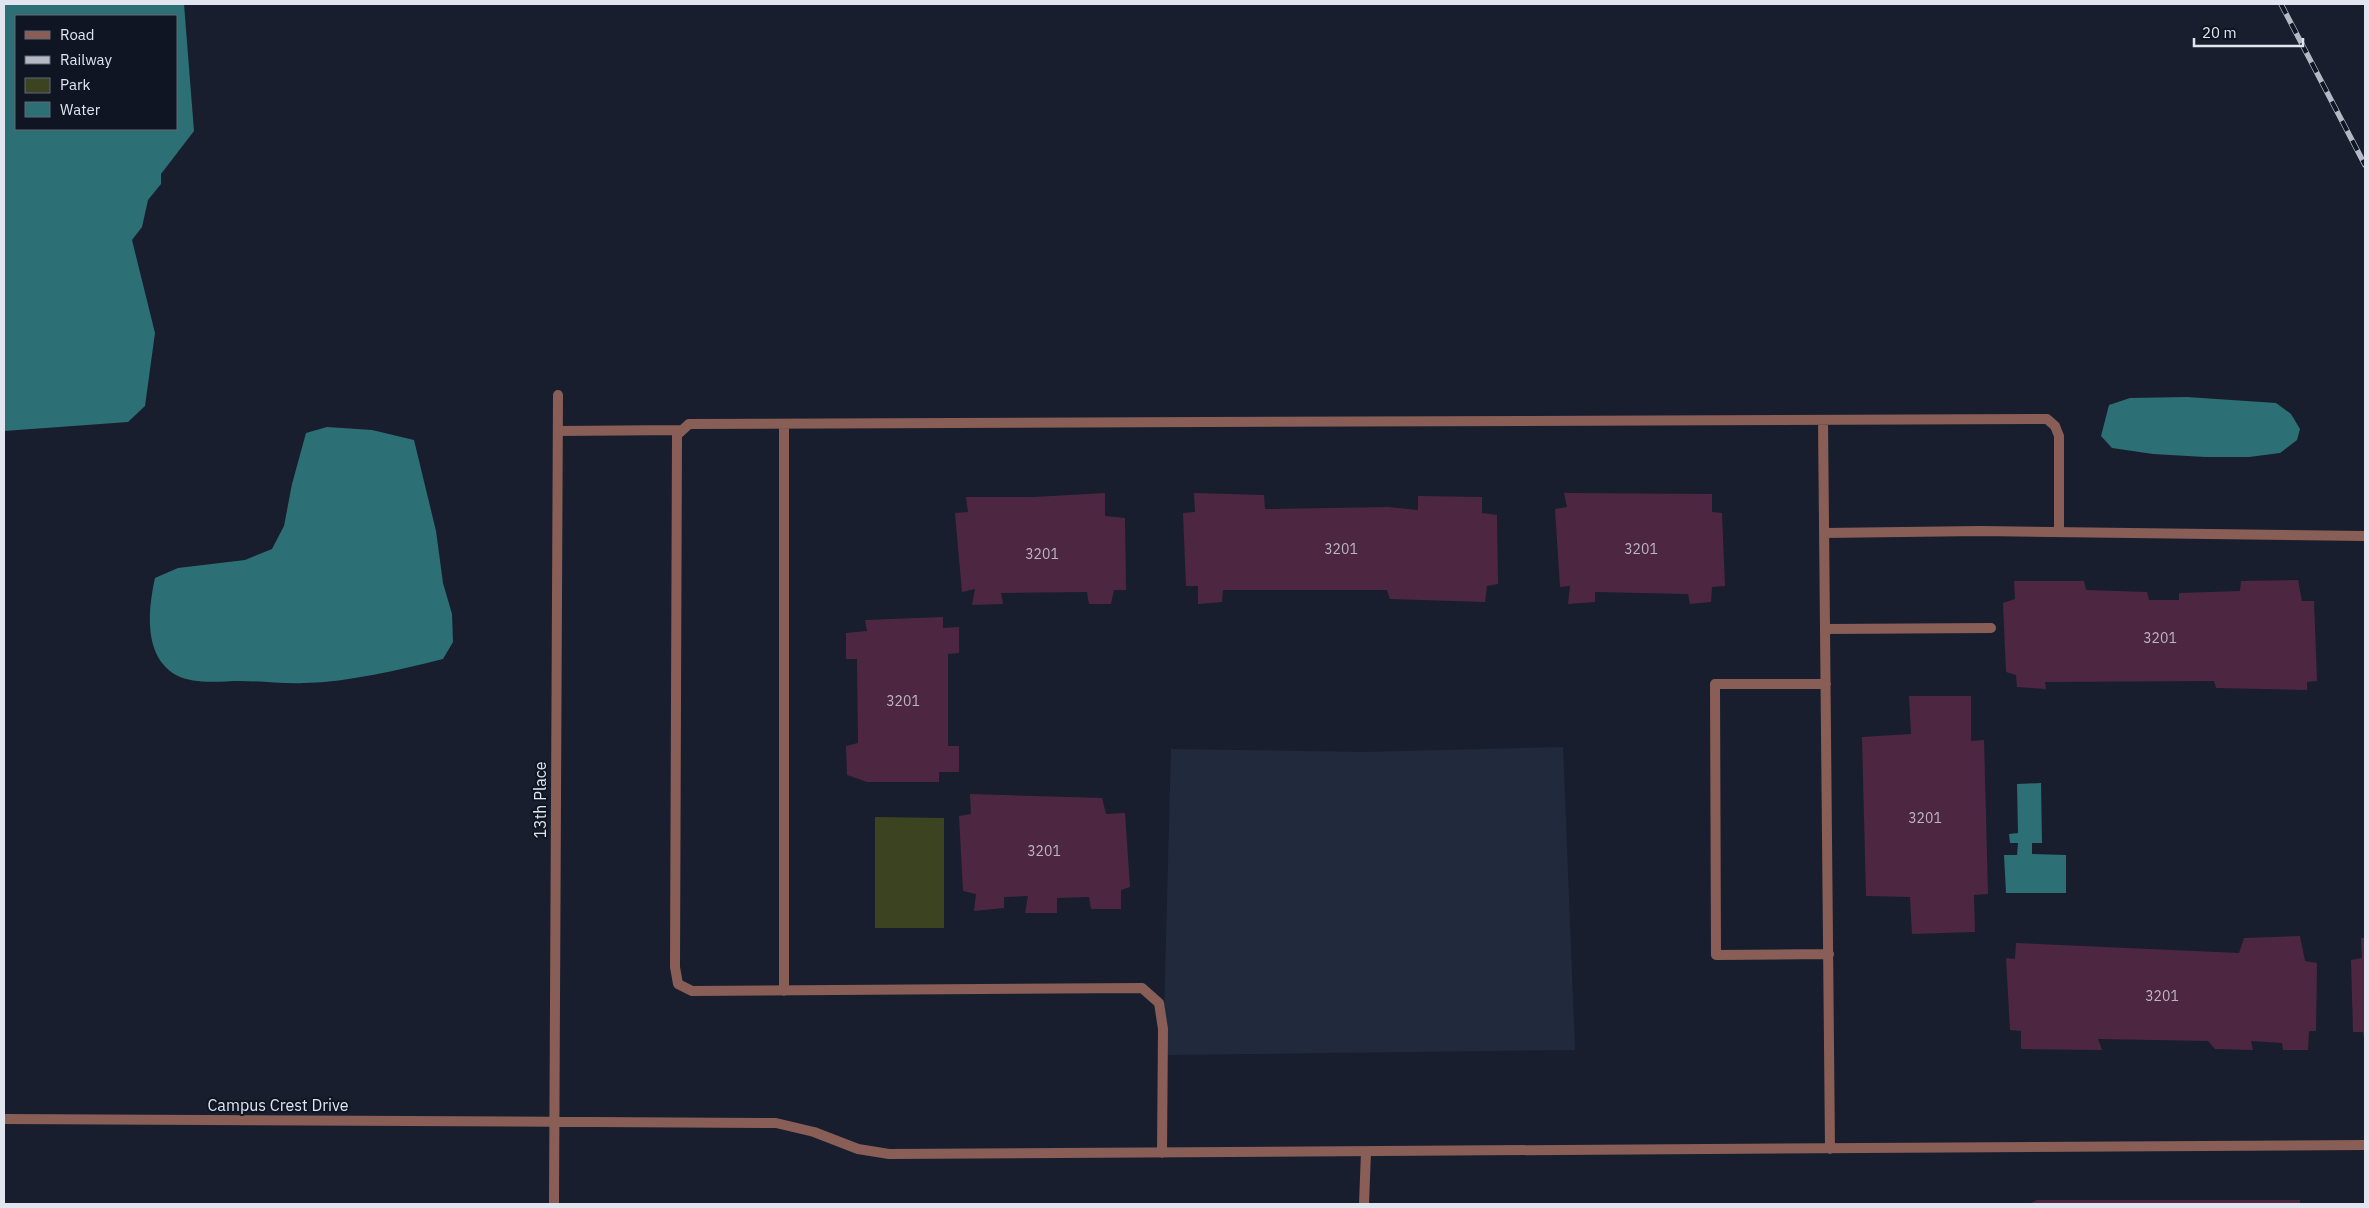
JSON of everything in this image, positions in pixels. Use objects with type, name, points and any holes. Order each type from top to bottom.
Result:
[{"type":"street","name":"13th Place","points":[[554,1204],[558,395]]},
{"type":"street","points":[[1162,1153],[1163,1029],[1159,1003],[1142,988],[692,991],[678,984],[675,967],[677,435],[689,424],[2047,419],[2055,426],[2059,436],[2059,531]]},
{"type":"street","points":[[1823,421],[1830,1148]]},
{"type":"street","points":[[784,424],[784,991]]},
{"type":"street","points":[[558,431],[682,430]]},
{"type":"street","points":[[1824,533],[2059,531],[2365,536]]},
{"type":"street","points":[[1825,629],[1991,628]]},
{"type":"street","points":[[1826,684],[1715,684],[1716,955],[1829,954]]},
{"type":"street","name":"Campus Crest Drive","points":[[4,1119],[776,1123],[814,1132],[858,1149],[889,1154],[2365,1145]]},
{"type":"street","points":[[1364,1204],[1366,1152]]},
{"type":"shaded area","points":[[1563,747],[1575,1050],[1163,1055],[1171,749],[1363,752]]},
{"type":"green space","points":[[875,817],[944,818],[944,928],[875,928]]},
{"type":"water","points":[[4,4],[184,4],[194,131],[161,174],[161,184],[148,200],[142,227],[132,240],[155,333],[145,406],[128,422],[4,431]]},
{"type":"water","points":[[2187,397],[2276,403],[2291,414],[2300,429],[2297,440],[2280,453],[2249,457],[2205,457],[2153,454],[2112,448],[2101,436],[2109,405],[2130,398]]},
{"type":"water","points":[[327,427],[372,430],[414,440],[436,531],[443,583],[452,614],[453,642],[443,659],[374,675],[321,682],[208,682],[191,680],[176,675],[165,667],[158,656],[150,631],[151,604],[155,578],[178,568],[245,560],[272,549],[284,526],[292,484],[306,433]]},
{"type":"water","points":[[2041,783],[2042,843],[2032,843],[2032,854],[2066,855],[2066,893],[2006,893],[2004,855],[2017,855],[2018,843],[2010,843],[2009,834],[2018,833],[2017,784]]},
{"type":"building","points":[[1105,493],[1105,516],[1125,518],[1126,590],[1114,590],[1111,604],[1089,604],[1087,592],[1001,593],[1003,604],[972,605],[975,589],[962,592],[955,513],[968,512],[966,497],[1034,497]]},
{"type":"building","points":[[1194,493],[1264,495],[1265,509],[1388,507],[1418,510],[1418,496],[1482,497],[1482,513],[1497,515],[1498,584],[1487,586],[1485,602],[1390,599],[1387,590],[1223,590],[1222,602],[1198,604],[1198,586],[1186,586],[1183,513],[1195,512]]},
{"type":"building","points":[[1564,493],[1712,494],[1712,512],[1722,513],[1725,586],[1712,587],[1711,602],[1690,604],[1688,594],[1595,592],[1595,602],[1568,604],[1570,586],[1560,587],[1555,509],[1567,507]]},
{"type":"building","points":[[2298,580],[2302,601],[2314,601],[2317,681],[2307,682],[2307,690],[2216,688],[2214,681],[2045,682],[2046,689],[2017,687],[2016,675],[2006,672],[2003,603],[2015,599],[2014,581],[2084,581],[2086,590],[2147,592],[2149,600],[2179,600],[2179,593],[2240,591],[2241,581]]},
{"type":"building","points":[[943,617],[943,628],[959,627],[959,653],[948,654],[948,746],[959,746],[959,772],[939,772],[939,782],[867,782],[847,775],[846,746],[858,743],[857,659],[846,659],[846,633],[867,631],[865,620]]},
{"type":"building","points":[[1909,696],[1971,696],[1971,741],[1984,740],[1988,894],[1974,895],[1975,932],[1912,934],[1910,897],[1866,896],[1862,737],[1911,734]]},
{"type":"building","points":[[970,794],[1102,798],[1106,814],[1125,813],[1130,887],[1121,890],[1121,909],[1091,909],[1089,897],[1057,898],[1057,913],[1025,913],[1028,896],[1004,897],[1004,908],[974,911],[976,894],[963,891],[959,816],[971,814]]},
{"type":"building","points":[[2300,936],[2305,961],[2317,963],[2316,1031],[2309,1031],[2308,1050],[2283,1050],[2282,1043],[2251,1041],[2253,1050],[2215,1049],[2208,1041],[2098,1039],[2102,1050],[2021,1049],[2021,1031],[2010,1030],[2006,958],[2015,959],[2016,943],[2239,953],[2244,938]]},
{"type":"building","points":[[2361,938],[2365,938],[2365,1044],[2363,1032],[2353,1032],[2351,960],[2362,958]]},
{"type":"building","points":[[2037,1200],[2300,1200],[2300,1204],[2029,1204]]},
{"type":"railway","points":[[2281,4],[2365,165]]}]
